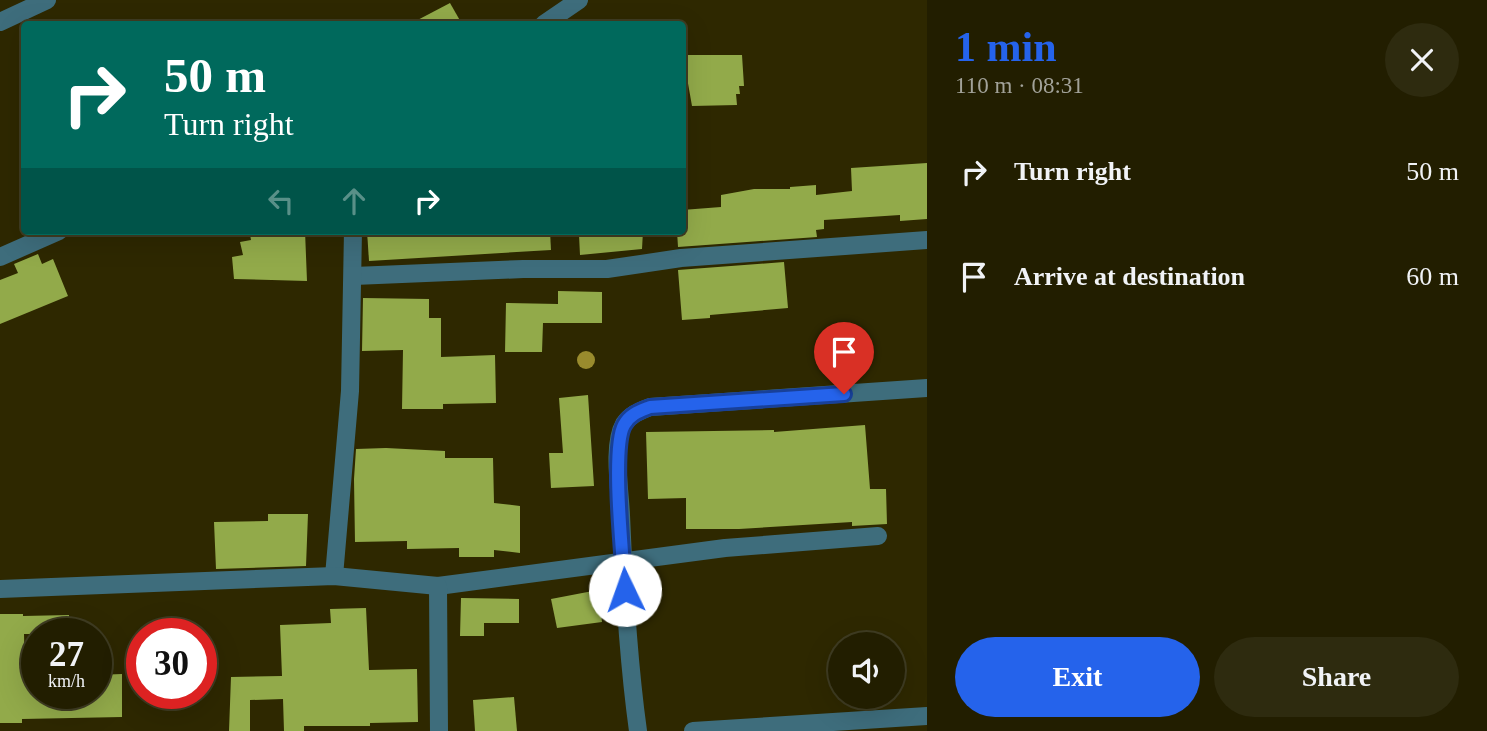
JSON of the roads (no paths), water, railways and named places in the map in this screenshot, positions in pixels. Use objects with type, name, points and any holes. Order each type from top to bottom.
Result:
[{"type":"street","points":[[0,22],[47,0]]},
{"type":"street","points":[[548,21],[579,0]]},
{"type":"street","points":[[0,257],[50,235]]},
{"type":"street","points":[[334,576],[350,391],[353,235]]},
{"type":"street","points":[[354,276],[523,269],[607,269],[681,258],[927,240]]},
{"type":"street","points":[[638,731],[630,673],[623,563],[618,451],[623,425],[635,412],[650,407],[927,388]]},
{"type":"street","points":[[0,589],[334,576],[438,586],[724,548],[878,536]]},
{"type":"street","points":[[438,586],[439,731]]},
{"type":"street","points":[[693,731],[927,716]]}]
